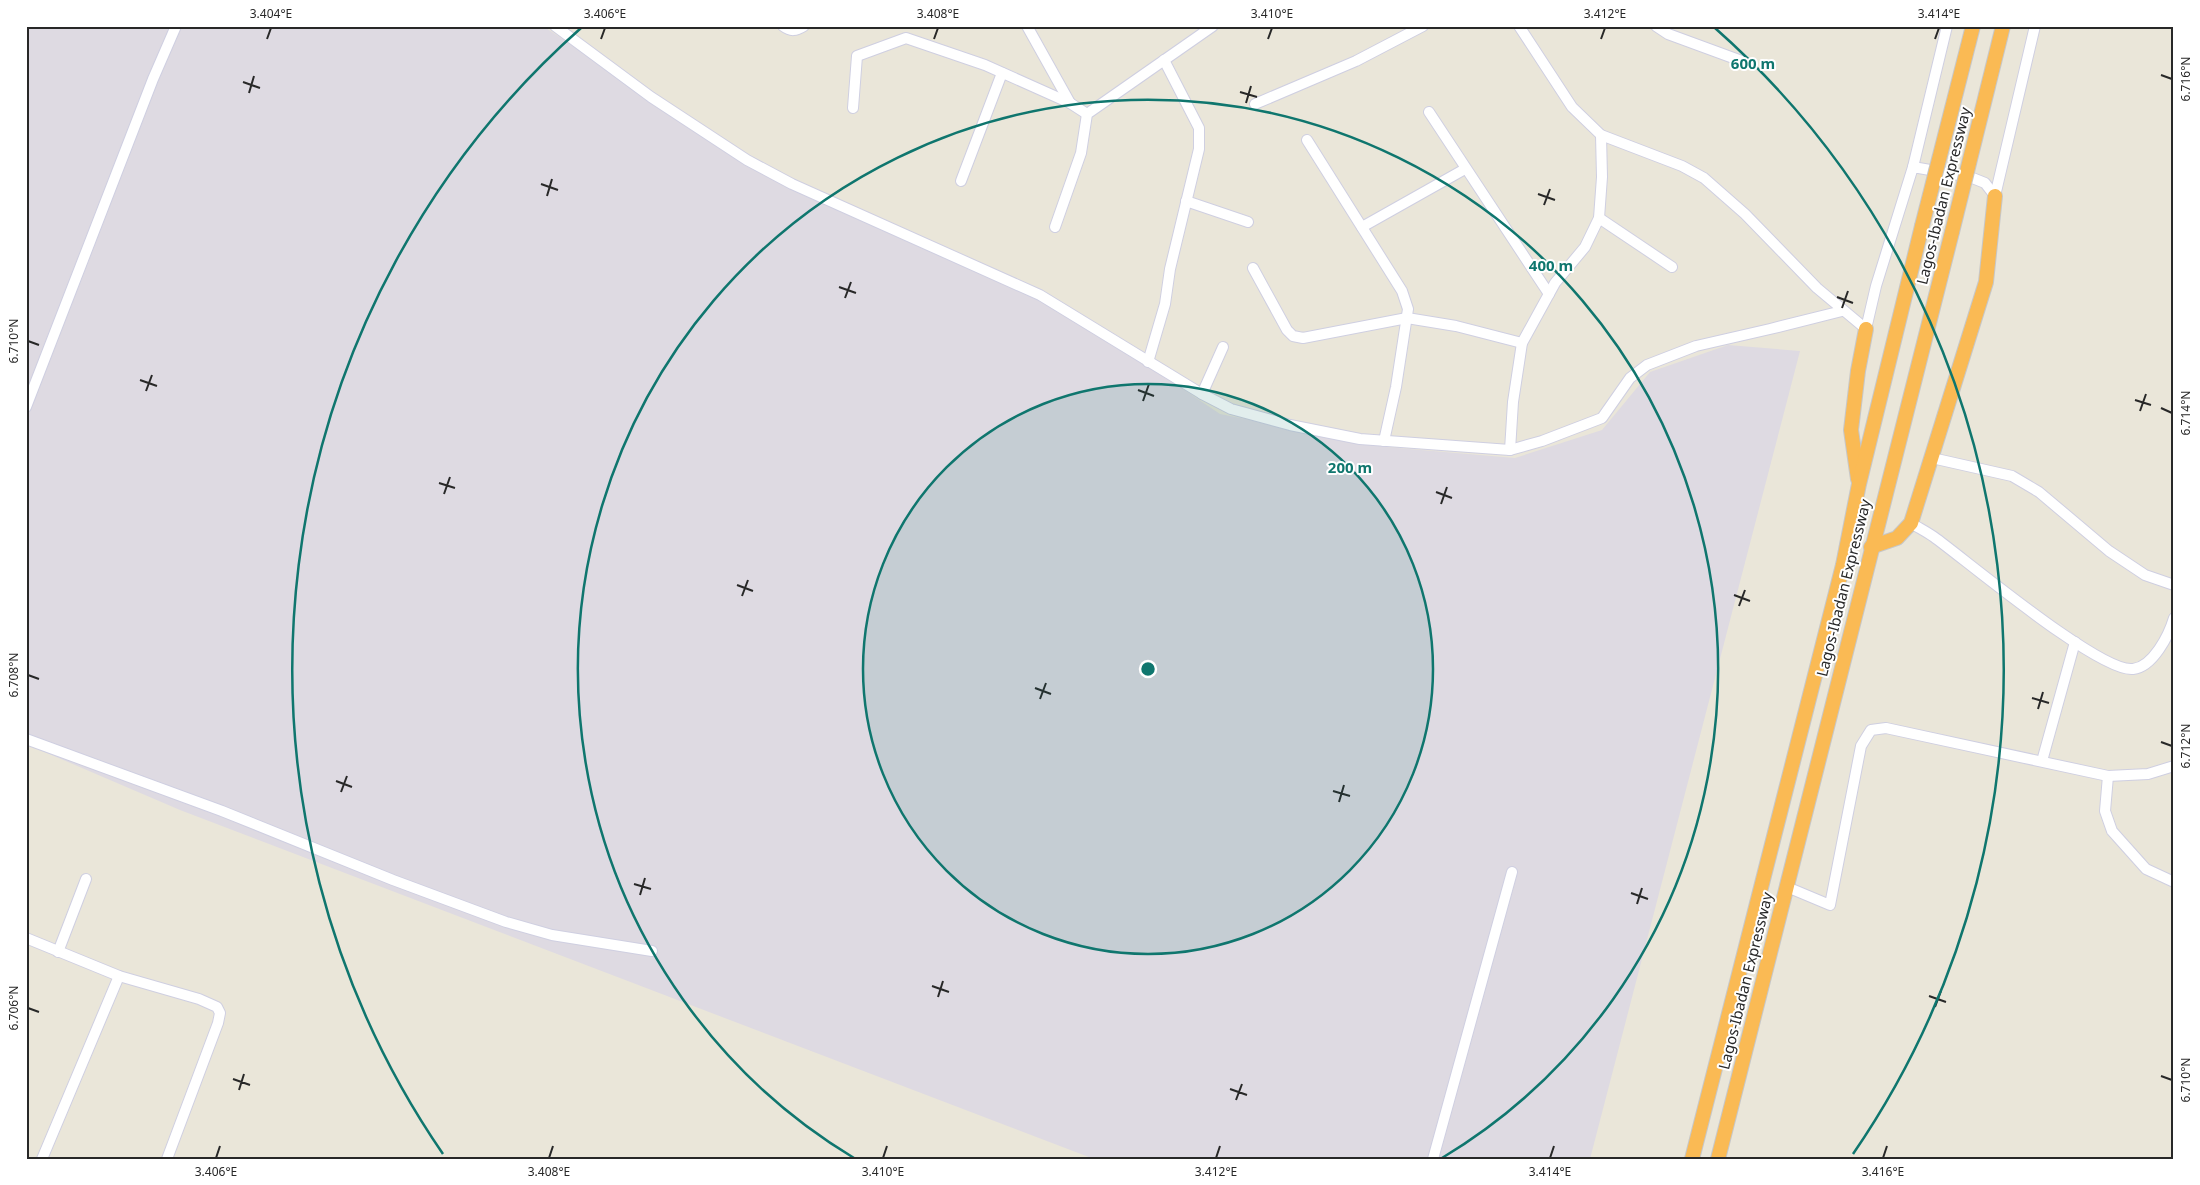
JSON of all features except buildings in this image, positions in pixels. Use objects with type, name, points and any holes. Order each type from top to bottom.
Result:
[{"type":"highway","name":"Lagos-Ibadan Expressway","points":[[1692,1159],[1840,574],[1859,484],[1973,26]]},
{"type":"highway","name":"Lagos-Ibadan Expressway","points":[[1718,1159],[2003,26]]},
{"type":"highway","points":[[1871,547],[1897,538],[1911,523],[1986,282],[1994,196]]},
{"type":"highway","points":[[1859,484],[1851,430],[1858,371],[1866,330]]},
{"type":"street","points":[[26,408],[153,79],[176,26]]},
{"type":"street","points":[[555,26],[651,97],[747,160],[792,184],[1040,295],[1148,362],[1231,409],[1290,425],[1360,439],[1510,450],[1542,441],[1602,418],[1630,378],[1655,362],[1696,346],[1770,330],[1842,310]]},
{"type":"street","points":[[783,26],[789,31],[797,30],[804,26]]},
{"type":"street","points":[[1027,26],[1070,103]]},
{"type":"street","points":[[1055,227],[1081,152],[1087,114],[1213,26]]},
{"type":"street","points":[[1255,104],[1356,61],[1423,26]]},
{"type":"street","points":[[1519,26],[1572,107],[1601,135],[1682,166],[1704,178],[1745,214],[1842,310],[1866,330],[1876,286],[1913,166],[1947,26]]},
{"type":"street","points":[[1656,26],[1668,34],[1747,63]]},
{"type":"street","points":[[1994,196],[2035,26]]},
{"type":"street","points":[[852,108],[857,56],[906,38],[1002,73],[1070,103],[1087,114]]},
{"type":"street","points":[[1148,362],[1165,304],[1170,269],[1199,149],[1199,128],[1164,60]]},
{"type":"street","points":[[961,181],[1002,73]]},
{"type":"street","points":[[1429,112],[1549,294]]},
{"type":"street","points":[[1510,450],[1513,402],[1522,343],[1549,294],[1585,247],[1599,218],[1602,177],[1601,135]]},
{"type":"street","points":[[1307,140],[1402,291],[1408,309],[1396,387],[1384,441]]},
{"type":"street","points":[[1913,166],[1970,177],[1985,183],[1994,196]]},
{"type":"street","points":[[1362,226],[1465,169]]},
{"type":"street","points":[[1186,200],[1248,222]]},
{"type":"street","points":[[1599,218],[1672,268]]},
{"type":"street","points":[[1253,268],[1292,336],[1303,338],[1407,318],[1456,326],[1522,343]]},
{"type":"street","points":[[1202,394],[1223,347]]},
{"type":"street","points":[[1932,458],[2012,476],[2038,492],[2109,552],[2145,575],[2174,585]]},
{"type":"street","points":[[1911,523],[1934,537],[2012,597],[2075,642],[2114,663],[2132,669],[2144,665],[2160,648],[2174,618]]},
{"type":"street","points":[[2042,761],[2075,642]]},
{"type":"street","points":[[1787,887],[1830,905],[1861,746],[1871,730],[1886,728],[2108,776],[2148,774],[2174,766]]},
{"type":"street","points":[[26,739],[222,811],[393,880],[506,922],[552,935],[652,951]]},
{"type":"street","points":[[2108,776],[2105,811],[2112,831],[2146,869],[2174,882]]},
{"type":"street","points":[[1433,1159],[1512,872]]},
{"type":"street","points":[[58,952],[86,879]]},
{"type":"street","points":[[26,938],[119,976],[199,999],[217,1007],[220,1013],[218,1023],[167,1159]]},
{"type":"street","points":[[42,1159],[119,976]]},
{"type":"shaded area","points":[[26,26],[543,26],[763,174],[1036,296],[1078,319],[1220,414],[1386,447],[1515,458],[1602,430],[1650,372],[1728,345],[1800,351],[1590,1159],[1094,1159],[180,810],[26,744]]}]
